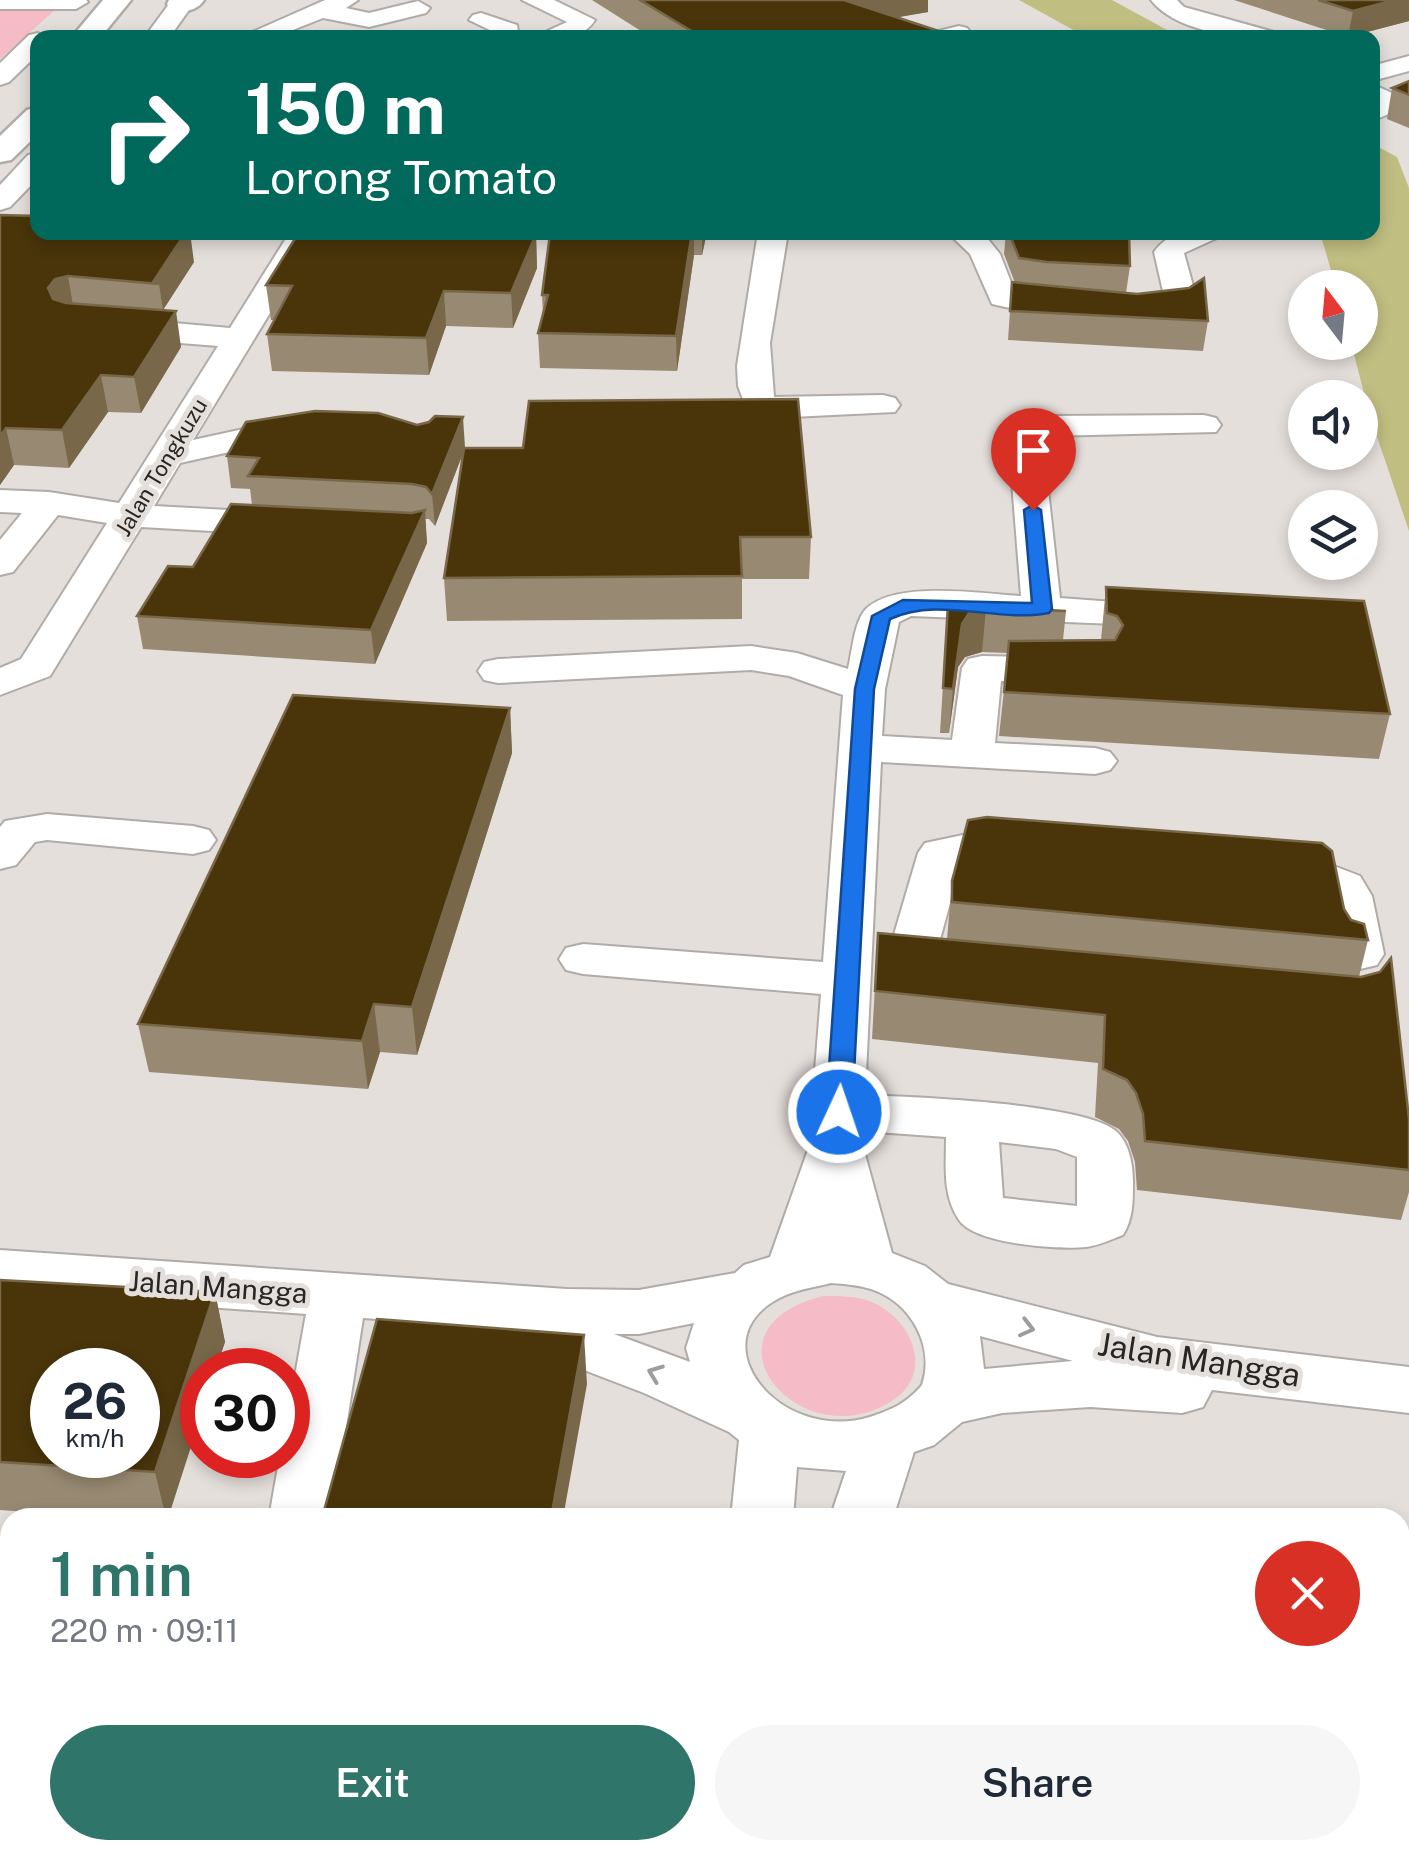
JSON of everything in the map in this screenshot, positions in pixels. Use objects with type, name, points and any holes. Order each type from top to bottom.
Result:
[{"type":"highway","points":[[92,30],[118,0]]},
{"type":"highway","points":[[117,30],[144,0]]},
{"type":"highway","points":[[0,124],[30,95]]},
{"type":"highway","points":[[0,154],[30,124]]},
{"type":"street","points":[[270,30],[346,0]]},
{"type":"street","points":[[534,0],[583,20],[566,30]]},
{"type":"street","points":[[1163,0],[1176,12],[1240,30]]},
{"type":"street","points":[[0,2],[79,2]]},
{"type":"street","points":[[49,30],[79,2]]},
{"type":"street","points":[[161,30],[180,3]]},
{"type":"street","points":[[320,10],[368,20],[418,8]]},
{"type":"street","points":[[481,20],[510,30]]},
{"type":"street","points":[[0,76],[30,48]]},
{"type":"street","points":[[1380,72],[1409,63]]},
{"type":"street","points":[[1380,96],[1394,104],[1380,122]]},
{"type":"street","points":[[0,201],[30,169]]},
{"type":"street","points":[[773,240],[756,344],[753,388],[759,403],[771,408],[883,405]]},
{"type":"street","points":[[972,240],[993,264],[1002,297],[1044,304],[1165,311],[1182,304],[1159,252],[1187,240]]},
{"type":"street","points":[[994,240],[1014,243]]},
{"type":"street","name":"Jalan Tongkuzu","points":[[0,684],[36,667],[240,338],[309,248]]},
{"type":"street","points":[[91,326],[240,338]]},
{"type":"street","points":[[1042,609],[1026,444],[1032,430],[1049,426],[1204,424]]},
{"type":"street","points":[[170,454],[204,450],[289,429],[328,425]]},
{"type":"street","points":[[0,501],[50,503],[133,516],[321,526]]},
{"type":"street","points":[[0,564],[50,503]]},
{"type":"street","points":[[795,1266],[838,1129],[864,689],[881,616],[903,606],[1141,613]]},
{"type":"street","points":[[498,671],[751,658],[797,666],[864,689]]},
{"type":"street","points":[[972,753],[982,668],[1094,671]]},
{"type":"street","points":[[860,748],[1095,762]]},
{"type":"street","points":[[0,855],[21,831],[47,827],[192,840]]},
{"type":"street","points":[[584,959],[847,970],[928,967],[941,853],[982,845],[1076,853]]},
{"type":"street","points":[[1228,865],[1322,873],[1340,879],[1350,893],[1360,954]]},
{"type":"street","points":[[838,1129],[972,1122]]},
{"type":"street","points":[[838,1129],[868,1266]]},
{"type":"street","name":"Jalan Mangga","points":[[0,1271],[436,1303],[639,1312],[741,1294],[765,1276],[795,1266],[831,1262],[868,1266],[904,1280],[932,1302],[949,1326],[956,1352],[954,1379],[942,1404],[919,1425],[887,1441],[853,1448],[819,1447],[757,1422],[665,1376],[537,1327],[436,1303]]},
{"type":"street","points":[[741,1294],[720,1328],[716,1365],[725,1390],[757,1422],[761,1508]]},
{"type":"street","points":[[302,1508],[338,1296]]},
{"type":"street","name":"Jalan Mangga","points":[[932,1302],[1158,1360],[1409,1390]]},
{"type":"street","name":"Jalan Mangga","points":[[942,1404],[990,1389],[1040,1382],[1135,1385],[1409,1414]]},
{"type":"street","points":[[864,1508],[887,1441]]},
{"type":"shaded area","points":[[0,0],[66,0],[30,30],[0,59]]},
{"type":"shaded area","points":[[1019,0],[1112,0],[1167,30],[1073,30]]},
{"type":"shaded area","points":[[1380,148],[1397,157],[1409,188],[1409,531],[1378,440],[1378,380],[1361,380],[1355,360],[1378,360],[1378,270],[1331,270],[1322,240],[1380,240]]},
{"type":"shaded area","points":[[823,1296],[869,1301],[884,1308],[906,1332],[913,1346],[913,1375],[906,1389],[892,1401],[857,1415],[823,1414],[794,1402],[773,1383],[762,1359],[765,1335],[784,1312]]},
{"type":"building","points":[[640,0],[844,0],[936,30],[690,30]]},
{"type":"building","points":[[1318,0],[1394,0],[1353,11]]},
{"type":"building","points":[[1409,81],[1409,95],[1392,88]]},
{"type":"building","points":[[0,215],[30,216],[30,240],[181,240],[153,282],[159,284],[68,276],[55,279],[48,288],[53,299],[66,303],[176,311],[134,377],[101,375],[62,430],[6,428],[0,436]]},
{"type":"building","points":[[294,240],[533,240],[511,293],[444,291],[426,338],[267,334],[292,286],[266,285]]},
{"type":"building","points":[[549,240],[691,240],[676,336],[538,333],[548,295],[542,295]]},
{"type":"building","points":[[1012,240],[1129,240],[1130,266],[1019,258]]},
{"type":"building","points":[[1204,278],[1208,321],[1010,311],[1012,282],[1137,294],[1189,288]]},
{"type":"building","points":[[798,399],[811,537],[740,537],[742,576],[444,578],[464,448],[523,448],[529,401]]},
{"type":"building","points":[[315,411],[378,413],[417,425],[435,416],[463,417],[432,494],[426,487],[412,484],[248,476],[259,458],[227,456],[246,422]]},
{"type":"building","points":[[231,504],[412,513],[425,510],[371,630],[137,616],[168,566],[193,567]]},
{"type":"building","points":[[1106,587],[1364,601],[1390,714],[1004,692],[1009,641],[1115,640],[1123,625],[1117,616],[1107,613]]},
{"type":"building","points":[[948,604],[1066,611],[986,609],[969,613],[962,624],[953,689],[943,688]]},
{"type":"building","points":[[293,695],[510,708],[412,1007],[374,1004],[362,1041],[138,1024]]},
{"type":"building","points":[[987,817],[1322,843],[1332,851],[1344,909],[1351,920],[1364,924],[1368,940],[952,902],[952,881],[968,820]]},
{"type":"building","points":[[878,933],[1361,977],[1380,972],[1391,958],[1409,1119],[1409,1170],[1145,1141],[1143,1114],[1136,1093],[1127,1080],[1103,1069],[1105,1015],[875,991]]},
{"type":"building","points":[[0,1280],[215,1292],[196,1348],[180,1348],[180,1397],[160,1457],[160,1348],[30,1348],[30,1464],[0,1462]]},
{"type":"building","points":[[377,1319],[584,1335],[553,1508],[325,1508]]},
{"type":"route","points":[[839,1112],[864,689],[881,616],[903,606],[932,604],[1042,609],[1033,510]]}]
